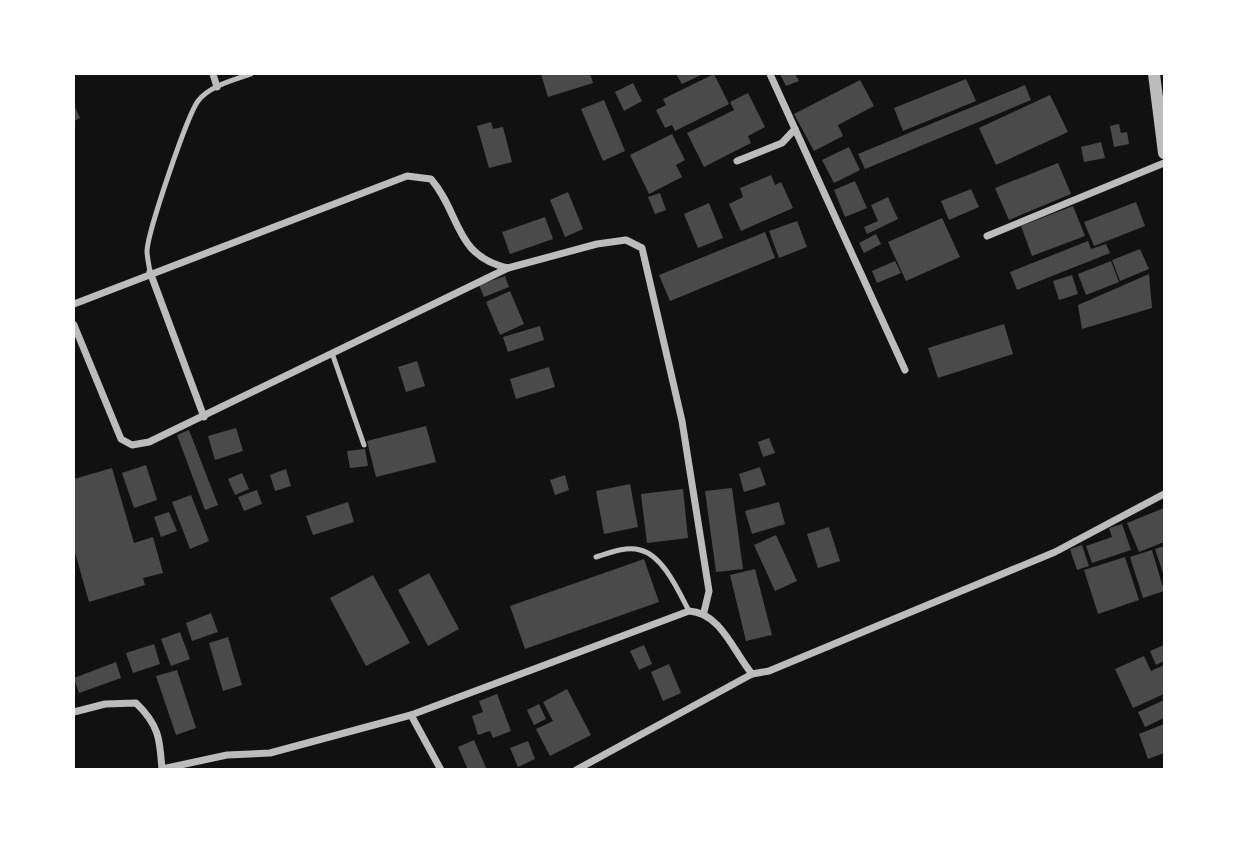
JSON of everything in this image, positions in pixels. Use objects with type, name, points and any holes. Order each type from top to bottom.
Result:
[{"type":"street","points":[[213,74],[217,87]]},
{"type":"street","points":[[769,74],[905,370]]},
{"type":"street","points":[[1154,74],[1164,153]]},
{"type":"street","points":[[737,161],[782,143],[796,129]]},
{"type":"street","points":[[987,236],[1164,163]]},
{"type":"street","points":[[74,304],[150,272],[407,176],[431,179],[444,194],[470,250],[488,264],[508,268]]},
{"type":"street","points":[[74,325],[121,439],[132,444],[149,442],[508,268],[597,244],[626,240],[642,248],[682,421],[709,591],[704,612]]},
{"type":"street","points":[[150,272],[204,417]]},
{"type":"street","points":[[576,769],[588,766],[752,674],[769,671],[1055,552],[1164,494]]},
{"type":"street","points":[[74,712],[105,704],[136,703],[152,718],[160,740],[162,769],[227,755],[270,753],[411,715],[689,611],[704,612],[714,619],[752,674]]},
{"type":"street","points":[[411,715],[440,769]]},
{"type":"lane","points":[[150,272],[147,250],[188,122],[199,100],[217,87],[251,74]]},
{"type":"lane","points":[[331,354],[364,445]]},
{"type":"lane","points":[[596,557],[628,549],[643,550],[662,567],[689,611]]},
{"type":"building","points":[[541,74],[590,74],[593,83],[548,97]]},
{"type":"building","points":[[676,74],[703,74],[682,84]]},
{"type":"building","points":[[714,74],[729,104],[675,131],[672,125],[665,128],[656,110],[666,105],[663,99]]},
{"type":"building","points":[[780,74],[795,74],[799,81],[786,86]]},
{"type":"building","points":[[966,79],[976,101],[903,131],[894,108]]},
{"type":"building","points":[[860,80],[874,106],[838,125],[843,136],[814,151],[794,114]]},
{"type":"building","points":[[633,83],[642,101],[624,111],[615,92]]},
{"type":"building","points":[[1025,85],[1031,100],[865,169],[858,154]]},
{"type":"building","points":[[748,93],[765,127],[748,136],[751,143],[704,167],[687,133],[734,110],[730,102]]},
{"type":"building","points":[[1050,95],[1068,132],[996,165],[979,128]]},
{"type":"building","points":[[604,100],[625,151],[603,161],[581,109]]},
{"type":"building","points":[[74,105],[80,118],[74,121]]},
{"type":"building","points":[[491,122],[493,129],[503,127],[512,162],[489,168],[477,126]]},
{"type":"building","points":[[1119,124],[1121,133],[1127,132],[1129,144],[1114,147],[1110,126]]},
{"type":"building","points":[[672,134],[685,160],[676,165],[682,177],[649,194],[630,155]]},
{"type":"building","points":[[1101,142],[1105,158],[1084,162],[1081,147]]},
{"type":"building","points":[[849,147],[860,170],[834,183],[822,160]]},
{"type":"building","points":[[1058,163],[1071,194],[1009,220],[995,188]]},
{"type":"building","points":[[771,175],[775,185],[781,182],[793,208],[741,231],[729,204],[743,197],[740,188]]},
{"type":"building","points":[[855,181],[867,208],[845,217],[834,190]]},
{"type":"building","points":[[971,189],[979,207],[949,220],[941,201]]},
{"type":"building","points":[[568,192],[583,229],[565,237],[550,200]]},
{"type":"building","points":[[660,193],[666,210],[655,214],[648,197]]},
{"type":"building","points":[[888,197],[898,219],[867,234],[864,227],[878,221],[871,205]]},
{"type":"building","points":[[1136,202],[1145,226],[1094,246],[1084,222]]},
{"type":"building","points":[[709,203],[723,238],[698,248],[684,214]]},
{"type":"building","points":[[1073,206],[1085,236],[1032,256],[1021,226]]},
{"type":"building","points":[[545,217],[553,239],[510,254],[502,232]]},
{"type":"building","points":[[942,218],[960,257],[906,281],[888,242]]},
{"type":"building","points":[[797,221],[807,247],[779,258],[769,231]]},
{"type":"building","points":[[765,232],[775,258],[670,301],[659,275]]},
{"type":"building","points":[[876,234],[881,244],[864,253],[859,243]]},
{"type":"building","points":[[1088,241],[1091,249],[1106,244],[1110,253],[1017,290],[1010,272]]},
{"type":"building","points":[[1140,249],[1149,269],[1120,281],[1112,260]]},
{"type":"building","points":[[895,261],[901,273],[877,283],[872,271]]},
{"type":"building","points":[[1111,261],[1119,282],[1086,295],[1078,274]]},
{"type":"building","points":[[1149,274],[1152,308],[1082,329],[1078,305]]},
{"type":"building","points":[[1072,275],[1078,294],[1059,300],[1053,281]]},
{"type":"building","points":[[505,276],[509,287],[484,297],[479,285]]},
{"type":"building","points":[[510,291],[524,324],[500,335],[486,302]]},
{"type":"building","points":[[1004,324],[1013,354],[938,378],[928,348]]},
{"type":"building","points":[[540,326],[544,340],[508,352],[503,337]]},
{"type":"building","points":[[417,361],[425,386],[406,392],[398,367]]},
{"type":"building","points":[[549,367],[555,387],[516,399],[510,379]]},
{"type":"building","points":[[426,426],[436,462],[376,477],[367,441]]},
{"type":"building","points":[[236,428],[243,451],[215,460],[208,436]]},
{"type":"building","points":[[189,430],[218,505],[205,510],[177,435]]},
{"type":"building","points":[[769,438],[775,453],[763,457],[758,442]]},
{"type":"building","points":[[365,449],[368,466],[350,468],[347,451]]},
{"type":"building","points":[[146,465],[157,500],[134,508],[122,473]]},
{"type":"building","points":[[760,467],[766,485],[744,492],[739,474]]},
{"type":"building","points":[[112,468],[134,543],[153,537],[163,573],[143,578],[145,585],[89,602],[74,549],[74,479]]},
{"type":"building","points":[[286,469],[291,486],[275,491],[270,475]]},
{"type":"building","points":[[242,473],[249,489],[235,495],[228,479]]},
{"type":"building","points":[[565,475],[569,490],[555,495],[550,480]]},
{"type":"building","points":[[630,484],[638,527],[604,534],[596,491]]},
{"type":"building","points":[[732,488],[743,569],[716,572],[705,491]]},
{"type":"building","points":[[683,489],[688,538],[647,543],[641,494]]},
{"type":"building","points":[[257,490],[262,504],[244,511],[238,497]]},
{"type":"building","points":[[191,495],[209,541],[190,549],[172,502]]},
{"type":"building","points":[[348,502],[354,522],[313,535],[306,516]]},
{"type":"building","points":[[779,502],[785,524],[752,534],[745,511]]},
{"type":"building","points":[[1164,508],[1164,542],[1139,552],[1127,523]]},
{"type":"building","points":[[169,512],[177,531],[161,537],[154,517]]},
{"type":"building","points":[[1122,524],[1131,550],[1092,563],[1086,546],[1112,537],[1109,528]]},
{"type":"building","points":[[829,527],[840,561],[818,568],[807,534]]},
{"type":"building","points":[[776,535],[797,581],[775,591],[754,545]]},
{"type":"building","points":[[1082,545],[1089,566],[1077,570],[1070,549]]},
{"type":"building","points":[[1164,546],[1164,576],[1155,549]]},
{"type":"building","points":[[1152,550],[1164,591],[1143,598],[1130,557]]},
{"type":"building","points":[[1125,557],[1139,600],[1098,614],[1084,570]]},
{"type":"building","points":[[644,559],[659,602],[525,649],[510,606]]},
{"type":"building","points":[[755,569],[772,635],[746,641],[730,575]]},
{"type":"building","points":[[429,573],[459,629],[428,646],[398,590]]},
{"type":"building","points":[[373,575],[410,643],[366,666],[330,598]]},
{"type":"building","points":[[211,613],[218,632],[192,641],[186,623]]},
{"type":"building","points":[[180,632],[190,659],[171,666],[161,639]]},
{"type":"building","points":[[228,637],[242,685],[223,691],[209,643]]},
{"type":"building","points":[[154,644],[160,664],[133,673],[126,653]]},
{"type":"building","points":[[644,645],[652,664],[639,670],[630,651]]},
{"type":"building","points":[[1164,645],[1164,661],[1156,665],[1150,651]]},
{"type":"building","points":[[1144,656],[1151,671],[1164,665],[1164,694],[1133,708],[1115,669]]},
{"type":"building","points":[[116,662],[121,678],[79,693],[74,678]]},
{"type":"building","points":[[669,664],[681,693],[663,701],[651,672]]},
{"type":"building","points":[[177,670],[196,728],[176,735],[156,676]]},
{"type":"building","points":[[567,689],[591,735],[550,756],[536,729],[553,721],[543,702]]},
{"type":"building","points":[[497,694],[511,731],[493,738],[490,731],[478,735],[472,716],[483,712],[479,701]]},
{"type":"building","points":[[1164,700],[1164,718],[1145,727],[1138,712]]},
{"type":"building","points":[[539,704],[546,719],[534,725],[527,710]]},
{"type":"building","points":[[1164,724],[1164,753],[1148,759],[1139,734]]},
{"type":"building","points":[[474,740],[487,770],[468,770],[458,747]]},
{"type":"building","points":[[528,741],[535,759],[518,767],[510,748]]}]
